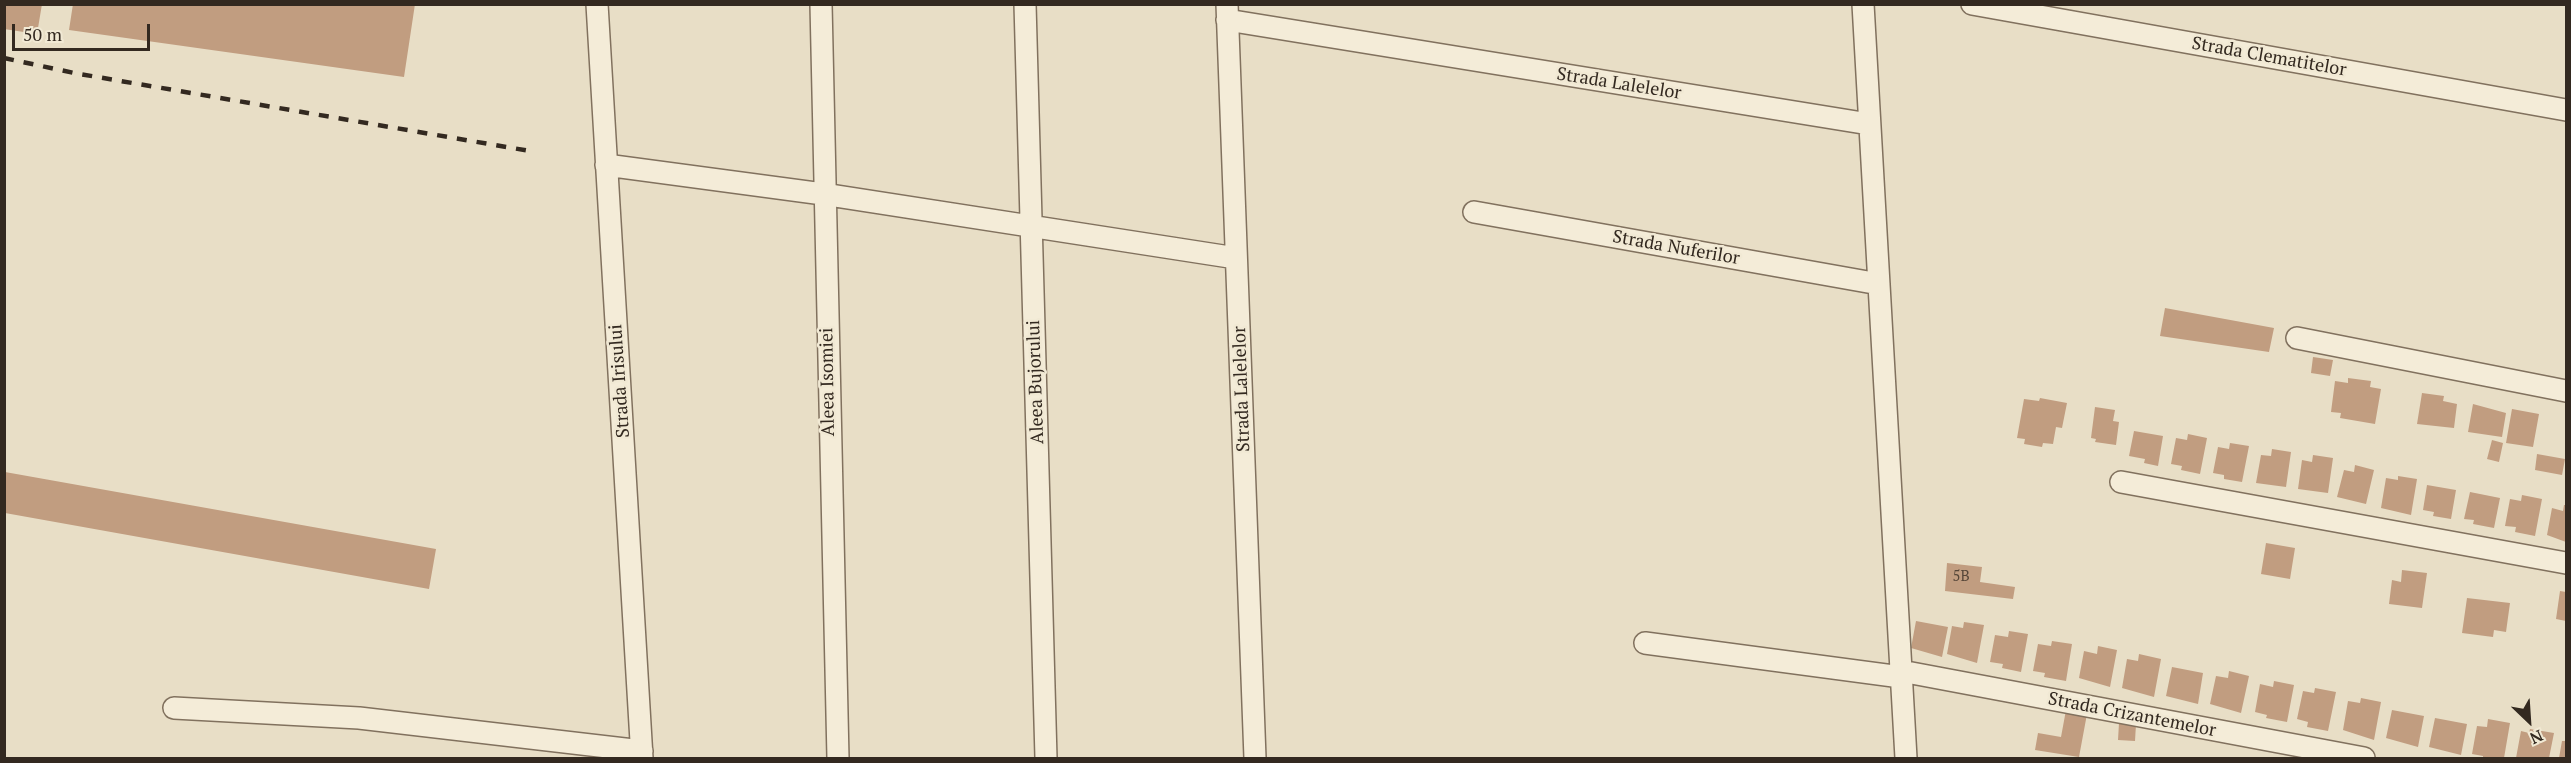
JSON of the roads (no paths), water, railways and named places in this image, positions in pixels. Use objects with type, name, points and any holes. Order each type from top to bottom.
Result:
[{"type":"street","name":"Strada Irisului","points":[[597,4],[642,755]]},
{"type":"street","name":"Aleea Isomiei","points":[[820,4],[838,759]]},
{"type":"street","name":"Aleea Bujorului","points":[[1025,4],[1047,759]]},
{"type":"street","points":[[1863,4],[1906,759]]},
{"type":"street","name":"Strada Clematitelor","points":[[1972,4],[2566,110]]},
{"type":"street","name":"Strada Lalelelor","points":[[1255,759],[1227,12],[1869,124]]},
{"type":"street","points":[[606,165],[823,194],[1236,258]]},
{"type":"street","name":"Strada Nuferilor","points":[[1474,212],[1879,284]]},
{"type":"street","points":[[2297,338],[2566,391]]},
{"type":"street","points":[[2121,482],[2566,563]]},
{"type":"street","points":[[1646,643],[1901,674]]},
{"type":"street","name":"Strada Crizantemelor","points":[[1901,674],[2364,759]]},
{"type":"street","points":[[174,708],[359,718],[642,755]]},
{"type":"railway","points":[[4,58],[74,73],[530,151]]}]
